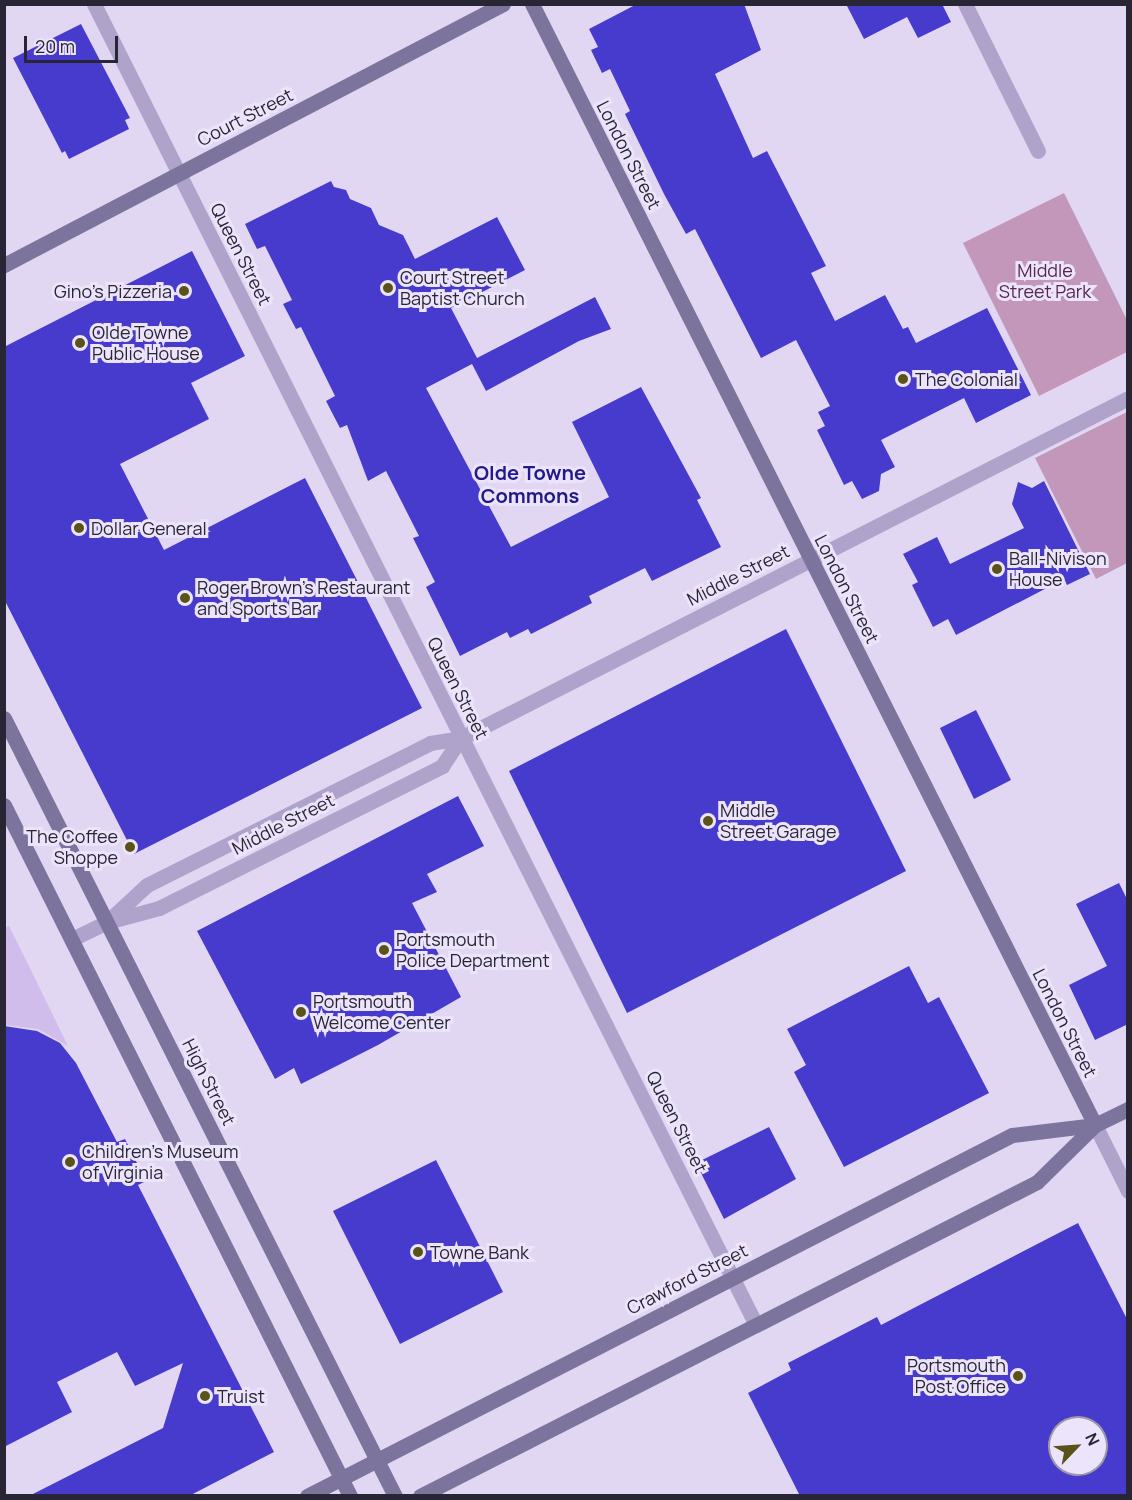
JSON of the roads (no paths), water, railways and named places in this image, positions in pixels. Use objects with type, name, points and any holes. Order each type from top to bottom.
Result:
[{"type":"main road","name":"Court Street","points":[[4,265],[503,4]]},
{"type":"main road","name":"London Street","points":[[532,4],[1095,1125]]},
{"type":"main road","name":"High Street","points":[[4,718],[395,1496]]},
{"type":"main road","points":[[4,805],[351,1496]]},
{"type":"main road","name":"Crawford Street","points":[[420,1496],[1036,1182],[1095,1125],[1128,1109]]},
{"type":"main road","name":"Crawford Street","points":[[307,1496],[1012,1135],[1095,1125]]},
{"type":"street","name":"Queen Street","points":[[94,4],[756,1325]]},
{"type":"street","points":[[965,4],[1038,151]]},
{"type":"street","name":"Middle Street","points":[[107,922],[147,885],[430,743],[462,738],[1128,398]]},
{"type":"street","name":"Middle Street","points":[[72,939],[107,922],[159,909],[442,766],[462,738]]},
{"type":"street","name":"London Street","points":[[1095,1125],[1128,1191]]},
{"type":"place","name":"Court Street Baptist Church","points":[[388,288]]},
{"type":"place","name":"Gino's Pizzeria","points":[[184,291]]},
{"type":"place","name":"Olde Towne Public House","points":[[80,343]]},
{"type":"place","name":"The Colonial","points":[[903,379]]},
{"type":"place","name":"Dollar General","points":[[79,528]]},
{"type":"place","name":"Ball-Nivison House","points":[[997,569]]},
{"type":"place","name":"Roger Brown's Restaurant and Sports Bar","points":[[185,598]]},
{"type":"place","name":"Middle Street Garage","points":[[708,821]]},
{"type":"place","name":"The Coffee Shoppe","points":[[130,847]]},
{"type":"place","name":"Portsmouth Police Department","points":[[384,950]]},
{"type":"place","name":"Portsmouth Welcome Center","points":[[301,1012]]},
{"type":"place","name":"Children's Museum of Virginia","points":[[70,1162]]},
{"type":"place","name":"Towne Bank","points":[[418,1252]]},
{"type":"place","name":"Portsmouth Post Office","points":[[1018,1376]]},
{"type":"place","name":"Truist","points":[[205,1396]]},
{"type":"district","name":"Olde Towne Commons","points":[[530,484]]},
{"type":"park label","name":"Middle Street Park","points":[[1045,281]]}]
